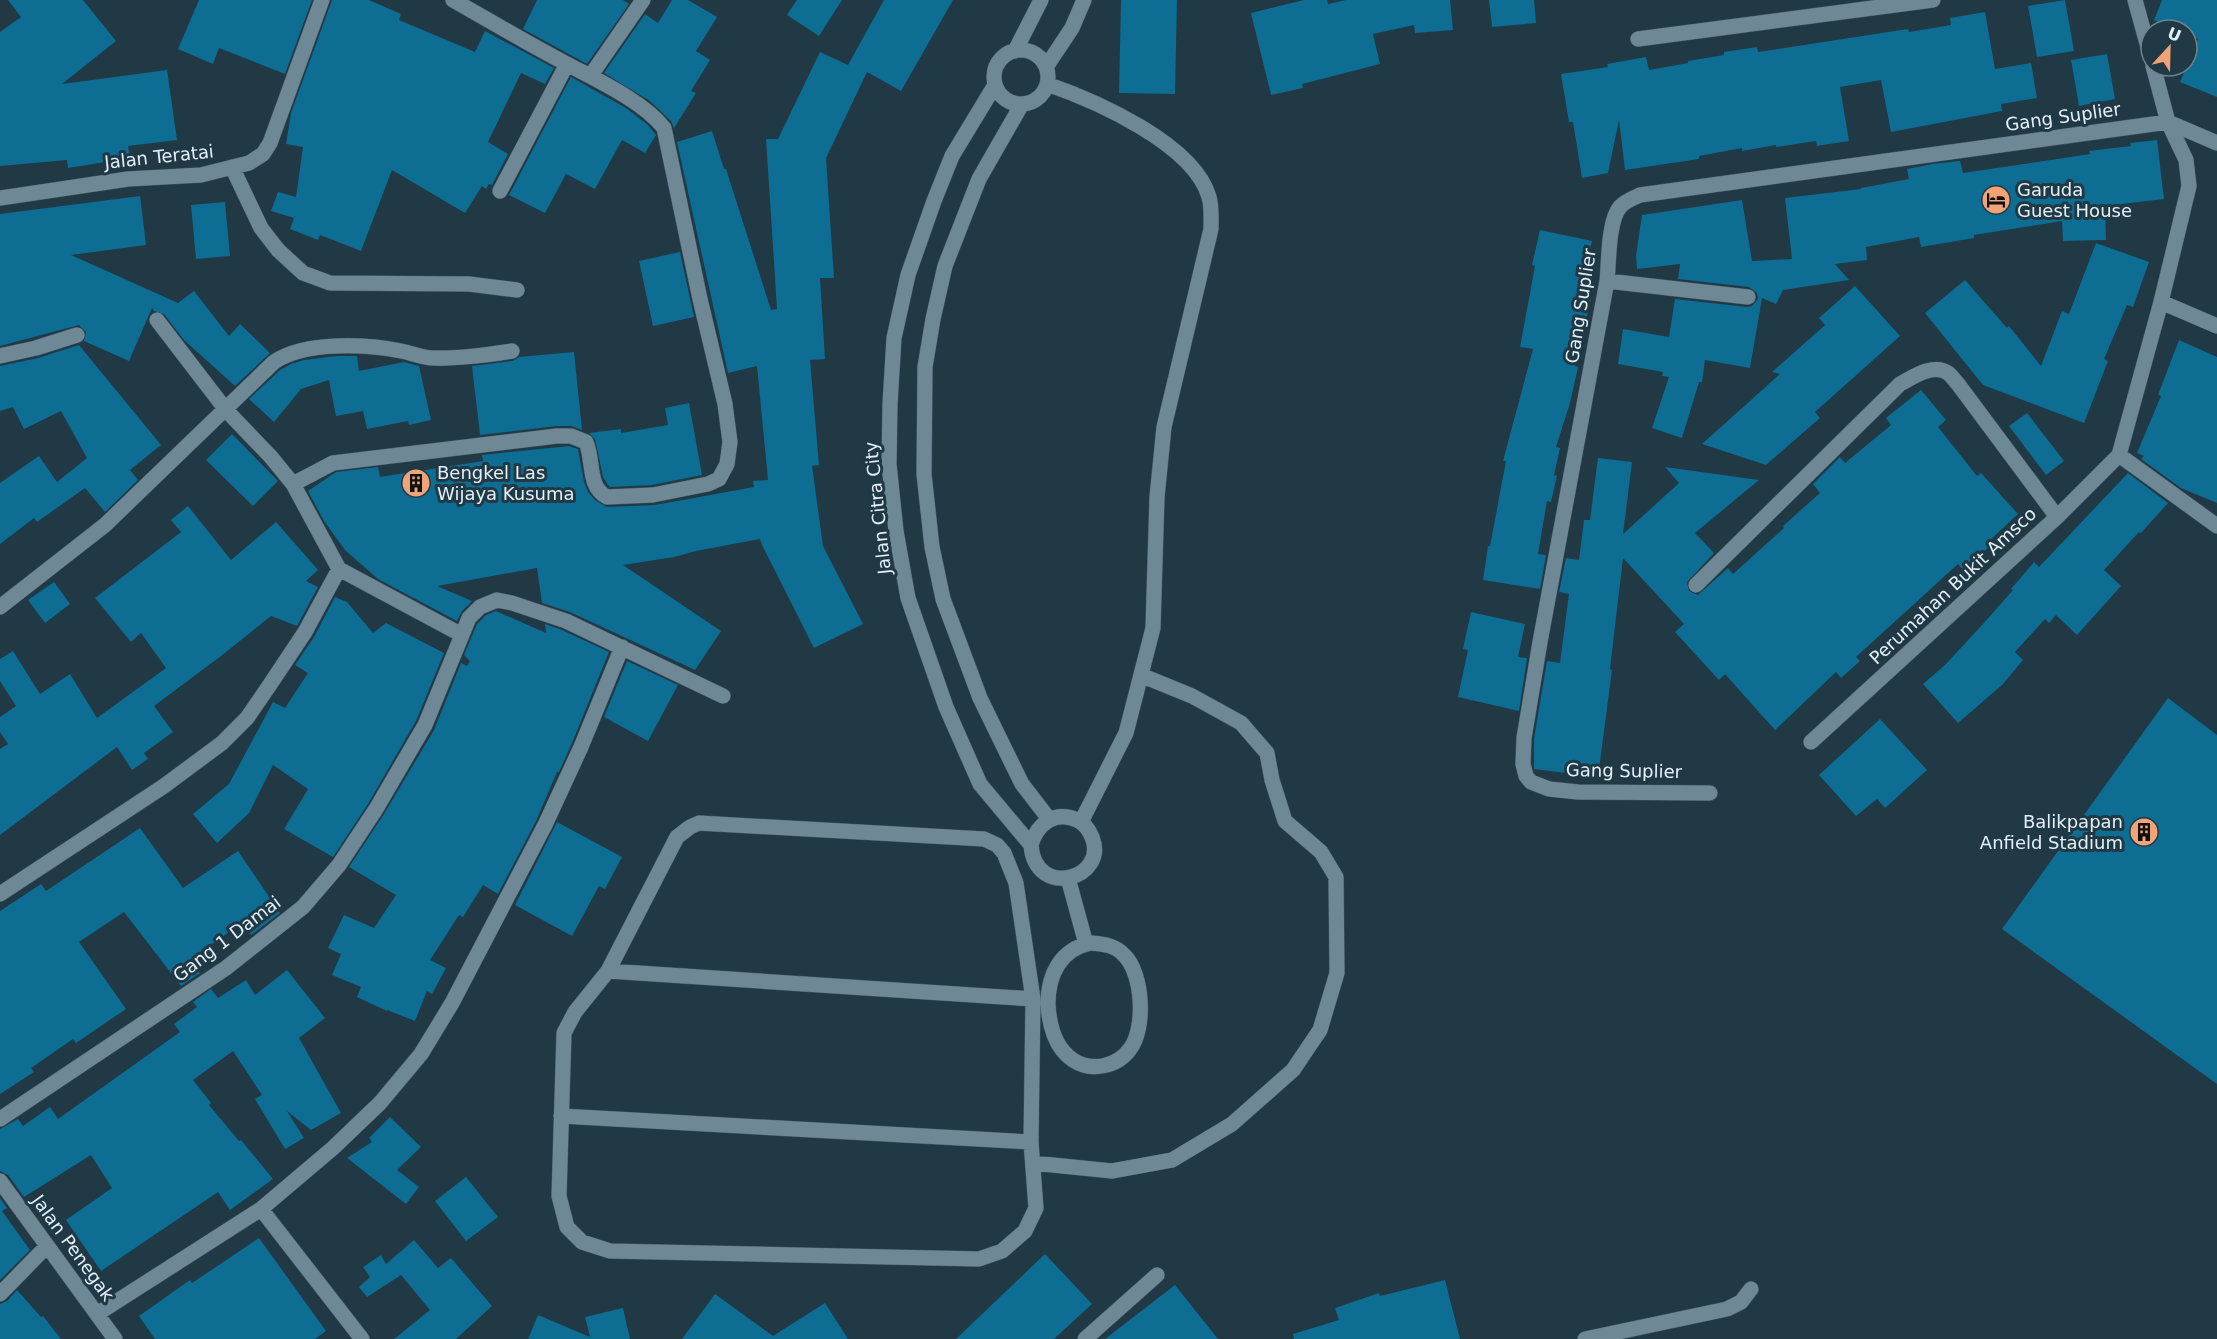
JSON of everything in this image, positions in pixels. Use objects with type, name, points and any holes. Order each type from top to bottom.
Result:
[{"type":"street","name":"Jalan Teratai","points":[[0,198],[128,178],[201,175],[249,163],[263,154],[270,143],[322,0]]},
{"type":"street","points":[[293,484],[333,463],[557,436],[581,438],[586,442],[590,449],[593,480],[607,497],[653,495],[708,484],[719,479],[727,464],[730,442],[725,404],[700,299],[667,135],[658,121],[591,75],[453,0]]},
{"type":"street","points":[[591,75],[644,0]]},
{"type":"street","points":[[1015,51],[1041,0]]},
{"type":"street","points":[[1046,67],[1072,28],[1084,0]]},
{"type":"street","points":[[1638,39],[1933,0]]},
{"type":"street","points":[[2135,0],[2140,18]]},
{"type":"street","points":[[1015,51],[1036,54],[1046,67],[1047,84],[1041,96],[1023,104],[1006,100],[995,85],[996,66],[1008,52],[1015,51]]},
{"type":"street","points":[[500,191],[567,64]]},
{"type":"street","points":[[2057,517],[2119,455],[2161,302],[2189,186],[2186,160],[2168,122],[2156,78]]},
{"type":"street","points":[[1047,84],[1066,90],[1150,133],[1180,154],[1196,170],[1210,198],[1211,230],[1164,427],[1157,497],[1154,628],[1126,733],[1080,822]]},
{"type":"street","name":"Jalan Citra City","points":[[995,85],[952,156],[908,275],[894,338],[889,464],[896,531],[908,598],[946,707],[981,784],[1031,845],[1032,855],[1037,865],[1054,878],[1068,878]]},
{"type":"street","points":[[1023,104],[979,179],[945,266],[925,367],[924,474],[932,547],[943,599],[980,698],[1022,784],[1049,819]]},
{"type":"street","points":[[2168,122],[2217,143]]},
{"type":"street","name":"Gang Suplier","points":[[1710,793],[1578,792],[1549,789],[1531,782],[1526,776],[1523,764],[1524,738],[1540,642],[1607,281],[1613,225],[1618,209],[1640,195],[2168,122]]},
{"type":"street","points":[[232,167],[261,228],[278,250],[303,273],[330,283],[469,284],[517,290]]},
{"type":"street","points":[[1607,281],[1748,297]]},
{"type":"street","points":[[2161,302],[2217,326]]},
{"type":"street","points":[[157,320],[226,410],[271,457],[293,484],[339,569],[462,635]]},
{"type":"street","points":[[0,356],[77,335]]},
{"type":"street","points":[[0,607],[105,525],[274,362],[283,356],[305,349],[327,346],[401,351],[430,359],[473,357],[512,351]]},
{"type":"street","name":"Perumahan Bukit Amsco","points":[[1696,585],[1900,384],[1930,370],[1948,373],[1958,384],[2057,517],[1812,742]]},
{"type":"street","points":[[2119,455],[2217,526]]},
{"type":"street","points":[[0,894],[164,786],[222,743],[247,718],[269,686],[305,632],[339,569]]},
{"type":"street","name":"Gang 1 Damai","points":[[0,1119],[226,968],[303,907],[339,865],[376,808],[424,725],[469,618],[474,612],[497,600],[533,608],[566,621],[723,696]]},
{"type":"street","points":[[97,1314],[261,1209],[333,1148],[380,1102],[422,1054],[452,1003],[545,825],[581,747],[622,647]]},
{"type":"street","points":[[1033,1163],[1112,1171],[1172,1160],[1232,1124],[1293,1070],[1320,1030],[1337,973],[1336,876],[1321,852],[1285,821],[1272,780],[1267,753],[1241,723],[1192,696],[1143,676]]},
{"type":"street","points":[[1031,845],[1034,834],[1040,826],[1049,819],[1060,816],[1071,817],[1088,830],[1093,840],[1094,850],[1091,861],[1085,870],[1068,878],[1086,944]]},
{"type":"street","points":[[699,823],[984,839],[997,844],[1004,853],[1016,883],[1032,999],[1031,1142],[1036,1208],[1025,1231],[1002,1251],[979,1259],[610,1251],[582,1242],[567,1227],[559,1196],[561,1116],[564,1033],[575,1012],[608,971],[677,837],[690,827],[699,823]]},
{"type":"street","points":[[1086,944],[1115,947],[1124,954],[1132,964],[1139,992],[1140,1006],[1136,1038],[1122,1058],[1111,1064],[1099,1066],[1087,1066],[1076,1062],[1066,1054],[1058,1045],[1048,1014],[1050,984],[1060,960],[1069,951],[1086,944]]},
{"type":"street","points":[[608,971],[1032,999]]},
{"type":"street","points":[[561,1116],[1031,1142]]},
{"type":"street","name":"Jalan Penegak","points":[[0,1181],[115,1339]]},
{"type":"street","points":[[261,1209],[362,1339]]},
{"type":"street","points":[[0,1294],[47,1246]]},
{"type":"street","points":[[1085,1339],[1157,1275]]},
{"type":"street","points":[[1585,1339],[1727,1309],[1741,1302],[1751,1289]]},
{"type":"building","points":[[8,0],[83,0],[116,41],[62,84],[167,70],[177,140],[128,146],[130,158],[68,168],[67,160],[0,166],[0,32],[21,17]]},
{"type":"building","points":[[199,0],[312,0],[285,74],[219,48],[213,64],[178,49]]},
{"type":"building","points":[[332,0],[369,0],[401,14],[399,20],[475,52],[485,31],[554,68],[545,84],[521,73],[488,142],[508,154],[492,185],[489,184],[486,189],[482,186],[465,213],[392,170],[361,251],[320,235],[318,240],[290,229],[294,218],[271,211],[278,192],[296,197],[303,147],[286,144],[291,113]]},
{"type":"building","points":[[537,0],[623,0],[629,4],[587,64],[523,29]]},
{"type":"building","points":[[672,0],[688,0],[717,17],[696,51],[710,60],[691,91],[696,93],[674,128],[671,121],[650,101],[604,73],[645,14],[658,23]]},
{"type":"building","points":[[797,0],[842,0],[819,36],[787,15]]},
{"type":"building","points":[[884,0],[953,0],[901,91],[867,72],[826,158],[834,278],[820,278],[825,359],[810,360],[819,465],[812,466],[823,546],[863,624],[814,648],[760,539],[623,565],[721,631],[695,670],[570,612],[542,603],[537,568],[437,586],[472,601],[462,611],[457,621],[378,579],[345,550],[324,521],[308,491],[336,472],[378,467],[380,477],[483,461],[482,455],[569,446],[578,449],[588,492],[595,500],[607,507],[655,505],[754,487],[753,481],[768,480],[757,366],[728,373],[677,142],[712,131],[771,310],[777,309],[766,139],[778,139],[820,52],[848,65]]},
{"type":"building","points":[[1121,0],[1177,0],[1175,94],[1119,93]]},
{"type":"building","points":[[1304,0],[1327,0],[1328,4],[1346,0],[1450,0],[1453,30],[1415,33],[1414,25],[1373,34],[1380,64],[1302,84],[1303,88],[1271,95],[1251,13]]},
{"type":"building","points":[[1489,0],[1534,0],[1536,23],[1492,27]]},
{"type":"building","points":[[2065,0],[2074,51],[2037,57],[2028,6]]},
{"type":"building","points":[[2162,0],[2217,0],[2217,97],[2180,82],[2182,78],[2199,78],[2199,18],[2155,18]]},
{"type":"building","points":[[1985,12],[1995,69],[2031,63],[2037,98],[2001,104],[2002,111],[1891,132],[1881,80],[1840,87],[1849,141],[1817,146],[1816,141],[1742,151],[1742,148],[1699,156],[1699,159],[1625,170],[1619,120],[1608,173],[1582,178],[1573,122],[1569,122],[1561,74],[1608,67],[1607,64],[1646,57],[1649,70],[1724,55],[1724,52],[1757,47],[1758,52],[1908,29],[1909,32],[1951,25],[1950,18]]},
{"type":"building","points":[[2107,54],[2115,99],[2079,106],[2071,60]]},
{"type":"building","points":[[571,77],[626,108],[648,125],[656,135],[645,153],[622,140],[595,189],[566,174],[545,213],[509,195]]},
{"type":"building","points":[[2157,140],[2164,199],[2105,206],[2106,240],[2063,241],[2062,221],[1974,235],[1974,238],[1921,247],[1919,237],[1866,247],[1867,260],[1835,264],[1849,280],[1783,290],[1776,304],[1762,298],[1750,368],[1705,360],[1702,382],[1699,382],[1682,438],[1652,428],[1669,377],[1662,376],[1663,372],[1618,364],[1623,329],[1669,337],[1675,299],[1747,307],[1752,306],[1758,299],[1757,293],[1749,287],[1678,279],[1680,264],[1637,269],[1636,256],[1642,215],[1742,200],[1752,261],[1792,259],[1785,198],[1861,189],[1909,179],[1907,169],[1932,164],[1960,161],[1963,173],[2090,154],[2089,151]]},
{"type":"building","points":[[140,196],[146,245],[71,255],[178,303],[194,291],[229,336],[240,324],[270,353],[235,386],[184,340],[164,314],[152,308],[129,361],[84,341],[86,332],[79,325],[0,346],[0,214]]},
{"type":"building","points":[[225,202],[230,256],[196,259],[191,205]]},
{"type":"building","points":[[1540,230],[1592,241],[1583,282],[1594,284],[1586,321],[1584,321],[1575,366],[1578,367],[1570,403],[1556,447],[1560,448],[1554,475],[1557,476],[1551,502],[1547,501],[1538,554],[1546,555],[1540,589],[1483,580],[1506,461],[1503,461],[1533,349],[1520,347],[1535,266],[1532,265]]},
{"type":"building","points":[[2096,243],[2149,262],[2133,307],[2127,305],[2104,359],[2108,361],[2084,423],[1983,385],[1925,313],[1965,280],[2007,328],[2009,326],[2041,366],[2062,311],[2069,314]]},
{"type":"building","points":[[680,252],[694,317],[653,326],[639,261]]},
{"type":"building","points":[[1855,286],[1900,336],[1815,412],[1820,418],[1766,465],[1702,444],[1780,374],[1772,372],[1825,325],[1819,318]]},
{"type":"building","points":[[2179,340],[2217,357],[2217,503],[2181,488],[2141,459],[2144,456],[2137,453],[2161,396],[2158,395]]},
{"type":"building","points":[[79,345],[161,445],[130,470],[138,480],[105,512],[85,488],[37,522],[34,518],[0,544],[0,483],[39,456],[57,482],[87,458],[61,411],[24,429],[13,407],[0,411],[0,366],[38,358]]},
{"type":"building","points":[[574,352],[582,430],[571,426],[557,426],[480,435],[472,366],[513,361],[519,357]]},
{"type":"building","points":[[336,356],[357,356],[359,371],[404,362],[419,366],[431,420],[409,425],[408,421],[367,429],[363,411],[336,416],[329,380],[301,389],[274,422],[249,399],[280,370],[291,364]]},
{"type":"building","points":[[1921,390],[1946,420],[1938,427],[1977,476],[1981,473],[2018,514],[1987,543],[1990,546],[1963,570],[1958,564],[1856,657],[1860,661],[1841,678],[1836,672],[1775,730],[1725,674],[1719,680],[1675,632],[1684,624],[1623,558],[1598,777],[1534,769],[1534,739],[1547,661],[1560,663],[1569,594],[1559,592],[1566,558],[1579,560],[1584,520],[1590,520],[1598,458],[1632,462],[1623,534],[1679,483],[1665,467],[1759,480],[1695,533],[1714,553],[1687,582],[1689,591],[1698,595],[1728,568],[1733,574],[1784,528],[1783,526],[1820,493],[1813,484],[1840,457],[1845,463],[1891,425],[1886,418]]},
{"type":"building","points":[[689,403],[702,475],[652,485],[610,487],[603,477],[595,439],[589,433],[621,429],[621,433],[668,425],[665,408]]},
{"type":"building","points":[[2027,413],[2064,461],[2046,475],[2009,426]]},
{"type":"building","points":[[232,434],[278,481],[253,506],[206,460]]},
{"type":"building","points":[[2128,473],[2168,503],[2104,570],[2121,586],[2077,635],[2056,615],[2049,623],[2045,619],[2015,652],[2023,660],[2002,685],[1958,723],[1923,684],[1945,665],[1983,624],[2034,562],[2039,567]]},
{"type":"building","points":[[188,506],[231,560],[276,522],[318,570],[306,581],[318,587],[297,626],[271,616],[154,706],[173,732],[144,753],[148,759],[132,770],[117,747],[0,835],[0,749],[8,744],[0,732],[0,717],[16,706],[0,681],[0,659],[13,651],[40,694],[70,674],[97,718],[166,668],[141,633],[131,642],[95,598],[181,532],[171,520]]},
{"type":"building","points":[[54,582],[70,604],[45,623],[28,600]]},
{"type":"building","points":[[335,597],[347,602],[373,633],[386,623],[444,653],[416,721],[368,804],[333,857],[284,829],[308,789],[273,765],[249,813],[217,843],[193,814],[229,784],[273,702],[285,708],[308,673],[295,665],[314,637]]},
{"type":"building","points":[[496,611],[546,633],[545,624],[562,630],[609,652],[559,772],[498,894],[483,885],[463,917],[459,915],[430,960],[446,968],[432,994],[427,991],[415,1021],[357,997],[361,987],[332,975],[341,954],[328,948],[344,915],[374,928],[396,895],[349,867],[434,730],[461,663],[467,666],[470,661],[464,655],[477,624],[486,615]]},
{"type":"building","points":[[1471,612],[1525,624],[1518,657],[1527,658],[1519,711],[1458,697],[1468,650],[1463,649]]},
{"type":"building","points":[[627,661],[678,685],[648,741],[604,717]]},
{"type":"building","name":"Balikpapan Anfield Stadium","points":[[2168,698],[2217,735],[2217,1084],[2002,929]]},
{"type":"building","points":[[1880,719],[1927,770],[1885,808],[1877,799],[1856,816],[1819,775]]},
{"type":"building","points":[[557,822],[622,857],[605,889],[599,886],[572,936],[515,905]]},
{"type":"building","points":[[140,828],[183,888],[238,851],[280,913],[251,935],[242,923],[199,953],[204,959],[195,966],[200,973],[181,986],[124,912],[79,942],[126,1009],[76,1043],[73,1039],[31,1068],[34,1072],[0,1094],[0,911],[41,884],[46,891]]},
{"type":"building","points":[[287,970],[325,1018],[299,1038],[341,1113],[311,1130],[287,1111],[304,1138],[285,1149],[255,1099],[262,1095],[233,1051],[193,1080],[211,1103],[209,1105],[273,1179],[230,1210],[218,1192],[101,1271],[66,1220],[112,1188],[91,1155],[24,1197],[8,1175],[0,1171],[0,1129],[18,1119],[23,1126],[50,1107],[58,1119],[180,1032],[174,1024],[197,1007],[193,1002],[211,989],[218,998],[246,980],[255,995]]},
{"type":"building","points":[[390,1117],[421,1147],[397,1170],[419,1187],[406,1204],[347,1158],[372,1142],[369,1138]]},
{"type":"building","points":[[466,1177],[498,1217],[466,1241],[435,1201]]},
{"type":"building","points":[[0,1198],[7,1208],[2,1211],[30,1250],[0,1280]]},
{"type":"building","points":[[259,1238],[326,1331],[315,1339],[155,1339],[139,1316],[190,1280],[192,1283]]},
{"type":"building","points":[[414,1240],[438,1268],[451,1258],[492,1306],[456,1339],[394,1339],[430,1310],[401,1275],[367,1297],[359,1287],[370,1277],[363,1267],[381,1255],[386,1264]]},
{"type":"building","points":[[1045,1254],[1092,1304],[1054,1339],[956,1339]]},
{"type":"building","points":[[1445,1280],[1460,1339],[1294,1339],[1293,1334],[1339,1320],[1335,1308],[1379,1293],[1380,1296]]},
{"type":"building","points":[[1175,1285],[1218,1339],[1105,1339]]},
{"type":"building","points":[[17,1290],[41,1317],[43,1316],[61,1339],[0,1339],[0,1304],[7,1301]]},
{"type":"building","points":[[715,1294],[773,1336],[825,1303],[848,1339],[682,1339]]},
{"type":"building","points":[[623,1308],[630,1339],[528,1339],[538,1315],[590,1337],[585,1317]]},
{"type":"place","name":"Garuda Guest House","points":[[1996,200]]},
{"type":"place","name":"Bengkel Las Wijaya Kusuma","points":[[416,483]]},
{"type":"place","name":"Balikpapan Anfield Stadium","points":[[2144,832]]}]
